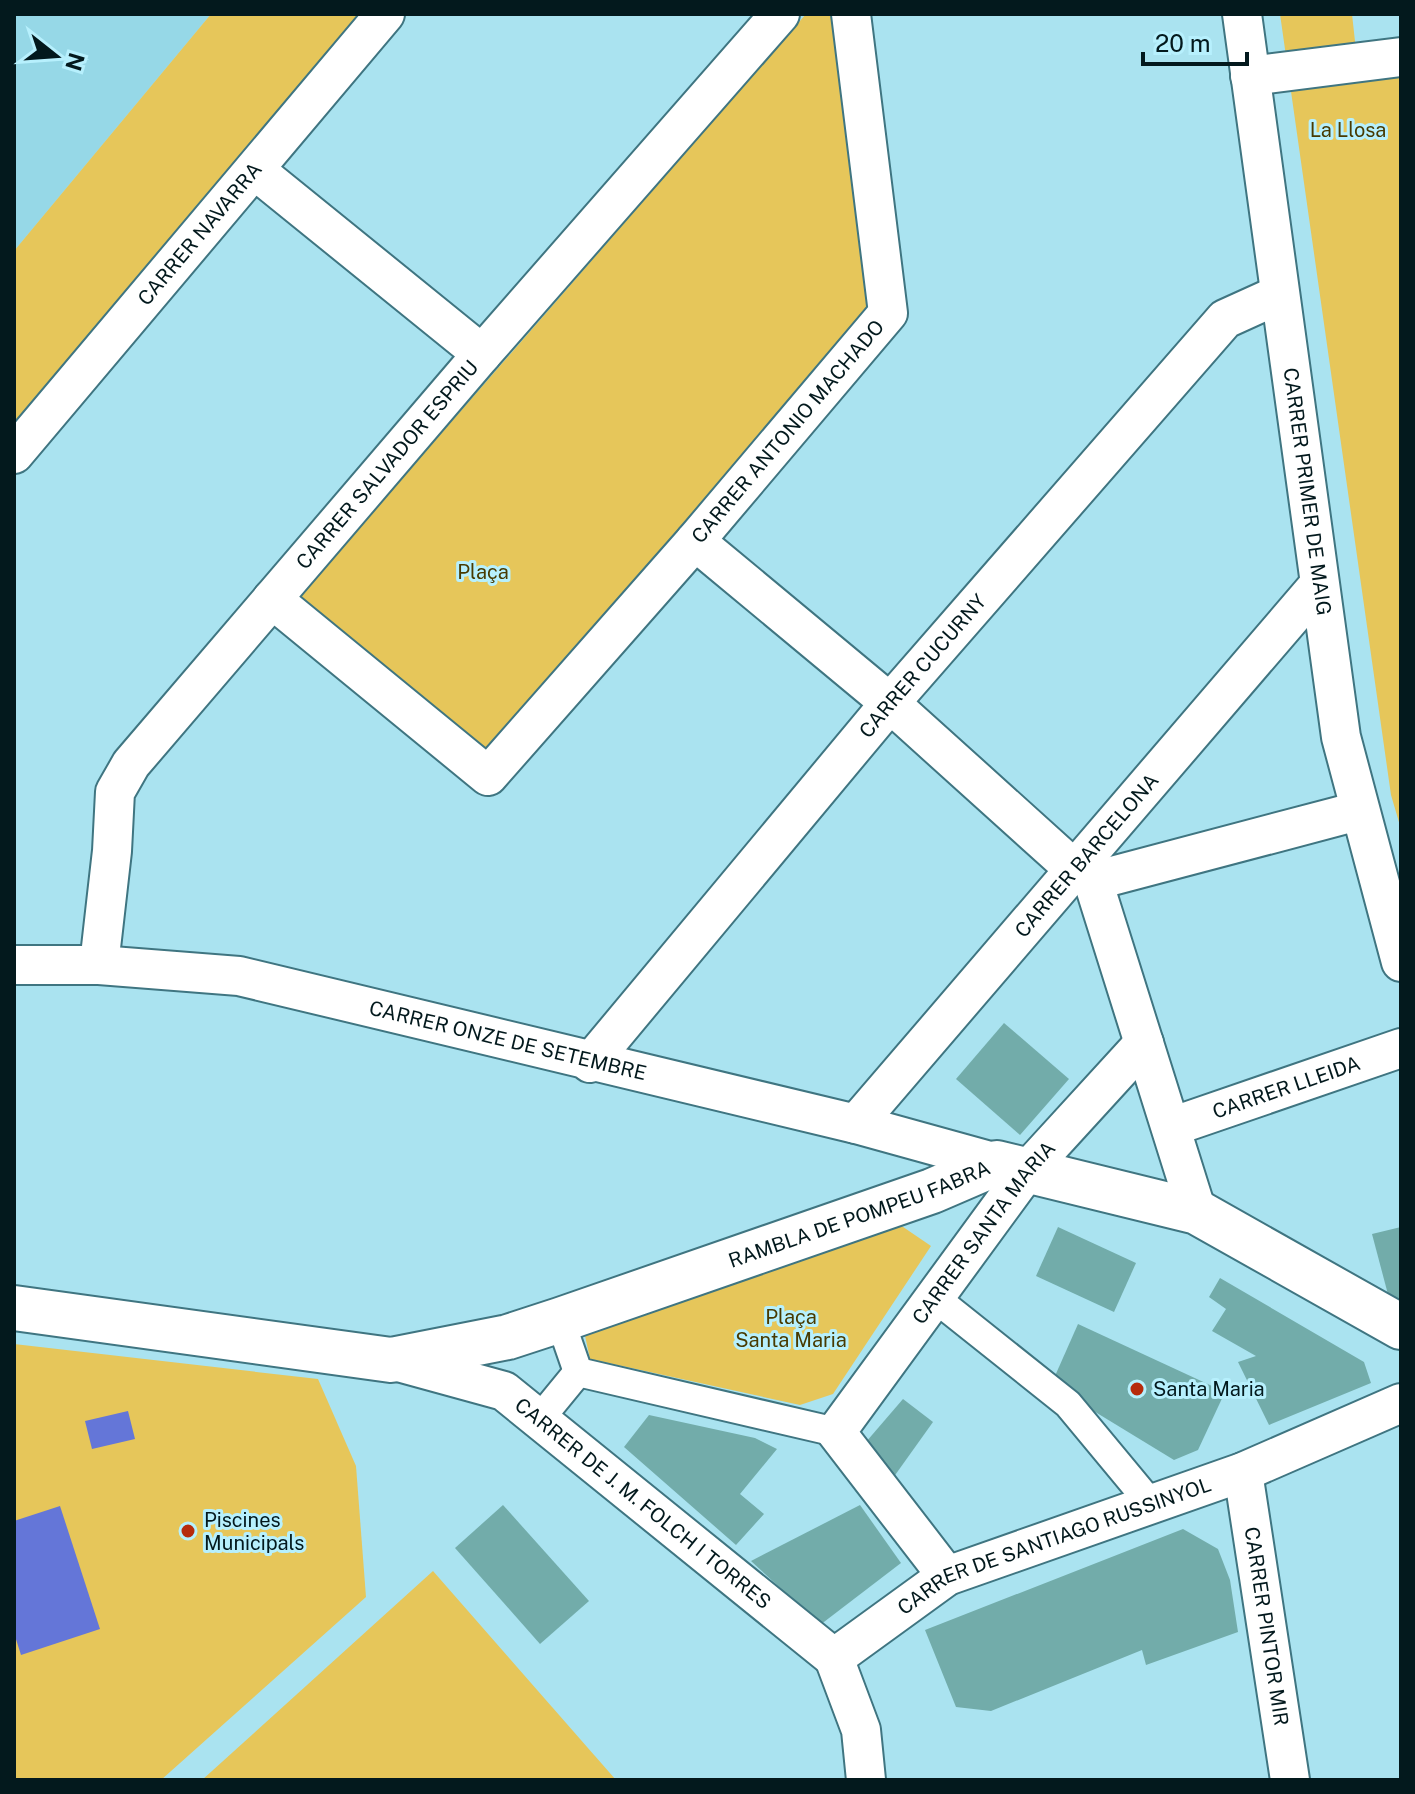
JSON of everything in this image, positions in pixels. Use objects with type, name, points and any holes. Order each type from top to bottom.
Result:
[{"type":"street","name":"CARRER NAVARRA","points":[[14,454],[385,14]]},
{"type":"street","name":"CARRER SALVADOR ESPRIU","points":[[99,965],[112,851],[115,792],[131,764],[482,354],[780,14]]},
{"type":"street","name":"CARRER ANTONIO MACHADO","points":[[272,599],[488,776],[695,541],[888,313],[851,14]]},
{"type":"street","name":"CARRER PRIMER DE MAIG","points":[[1242,14],[1317,587],[1341,737],[1358,811],[1401,962]]},
{"type":"street","points":[[1250,76],[1401,57]]},
{"type":"street","points":[[255,170],[482,354]]},
{"type":"street","name":"CARRER CUCURNY","points":[[590,1063],[890,703],[1225,319],[1278,295]]},
{"type":"street","points":[[695,541],[890,703],[1084,875],[1144,1043],[1197,1212]]},
{"type":"street","name":"CARRER BARCELONA","points":[[856,1124],[1084,875],[1317,587]]},
{"type":"street","points":[[1084,875],[1358,811]]},
{"type":"street","name":"CARRER ONZE DE SETEMBRE","points":[[14,965],[99,965],[239,976],[590,1063],[856,1124],[1012,1167]]},
{"type":"street","name":"CARRER SANTA MARIA","points":[[836,1432],[935,1298],[1012,1167],[1144,1043]]},
{"type":"street","name":"CARRER LLEIDA","points":[[1171,1127],[1401,1048]]},
{"type":"street","points":[[1012,1167],[1197,1212],[1401,1327]]},
{"type":"street","name":"RAMBLA DE POMPEU FABRA","points":[[14,1308],[391,1360],[508,1337],[932,1191],[1012,1167]]},
{"type":"street","points":[[935,1298],[1068,1404],[1151,1504]]},
{"type":"street","points":[[560,1320],[578,1372]]},
{"type":"street","points":[[504,1391],[499,1361],[508,1337]]},
{"type":"street","name":"CARRER DE J. M. FOLCH I TORRES","points":[[391,1360],[504,1391],[537,1422],[834,1658]]},
{"type":"street","points":[[578,1372],[836,1432],[947,1576]]},
{"type":"street","points":[[537,1422],[578,1372]]},
{"type":"street","name":"CARRER DE SANTIAGO RUSSINYOL","points":[[834,1658],[947,1576],[1243,1472],[1401,1403]]},
{"type":"street","name":"CARRER PINTOR MIR","points":[[1243,1472],[1290,1780]]},
{"type":"street","points":[[834,1658],[861,1730],[866,1780]]},
{"type":"shaded area","points":[[14,14],[211,14],[14,251]]},
{"type":"green space","points":[[211,14],[365,14],[14,430],[14,251]]},
{"type":"green space","name":"Plaça","points":[[806,14],[836,14],[873,309],[486,756],[299,597]]},
{"type":"green space","name":"La Llosa","points":[[1280,14],[1352,14],[1359,78],[1401,75],[1401,829],[1391,795]]},
{"type":"green space","name":"Plaça Santa Maria","points":[[887,1216],[931,1246],[833,1394],[800,1405],[590,1359],[584,1331]]},
{"type":"green space","name":"Piscines Municipals","points":[[14,1344],[318,1379],[356,1466],[366,1597],[161,1780],[14,1780]]},
{"type":"green space","points":[[433,1571],[616,1780],[202,1780]]},
{"type":"water","points":[[128,1411],[135,1439],[92,1449],[85,1421]]},
{"type":"water","points":[[60,1506],[100,1629],[21,1655],[14,1633],[14,1521]]},
{"type":"building","points":[[1004,1023],[1069,1079],[1020,1135],[956,1079]]},
{"type":"building","points":[[1058,1227],[1136,1263],[1114,1312],[1036,1276]]},
{"type":"building","points":[[1401,1227],[1401,1299],[1390,1302],[1372,1234]]},
{"type":"building","points":[[1220,1278],[1364,1362],[1371,1383],[1269,1425],[1238,1362],[1256,1356],[1212,1331],[1226,1309],[1209,1297]]},
{"type":"building","name":"Santa Maria","points":[[1078,1324],[1225,1392],[1198,1450],[1174,1460],[1051,1385]]},
{"type":"building","points":[[903,1399],[933,1422],[893,1478],[866,1442]]},
{"type":"building","points":[[649,1415],[755,1438],[777,1449],[740,1494],[764,1514],[736,1545],[624,1447]]},
{"type":"building","points":[[503,1505],[589,1601],[540,1644],[455,1548]]},
{"type":"building","points":[[860,1505],[901,1563],[820,1625],[751,1561]]},
{"type":"building","points":[[1183,1529],[1218,1549],[1230,1580],[1238,1632],[1146,1665],[1142,1650],[991,1711],[956,1707],[925,1630]]},
{"type":"place","name":"Santa Maria","points":[[1137,1389]]},
{"type":"place","name":"Piscines Municipals","points":[[188,1531]]}]
